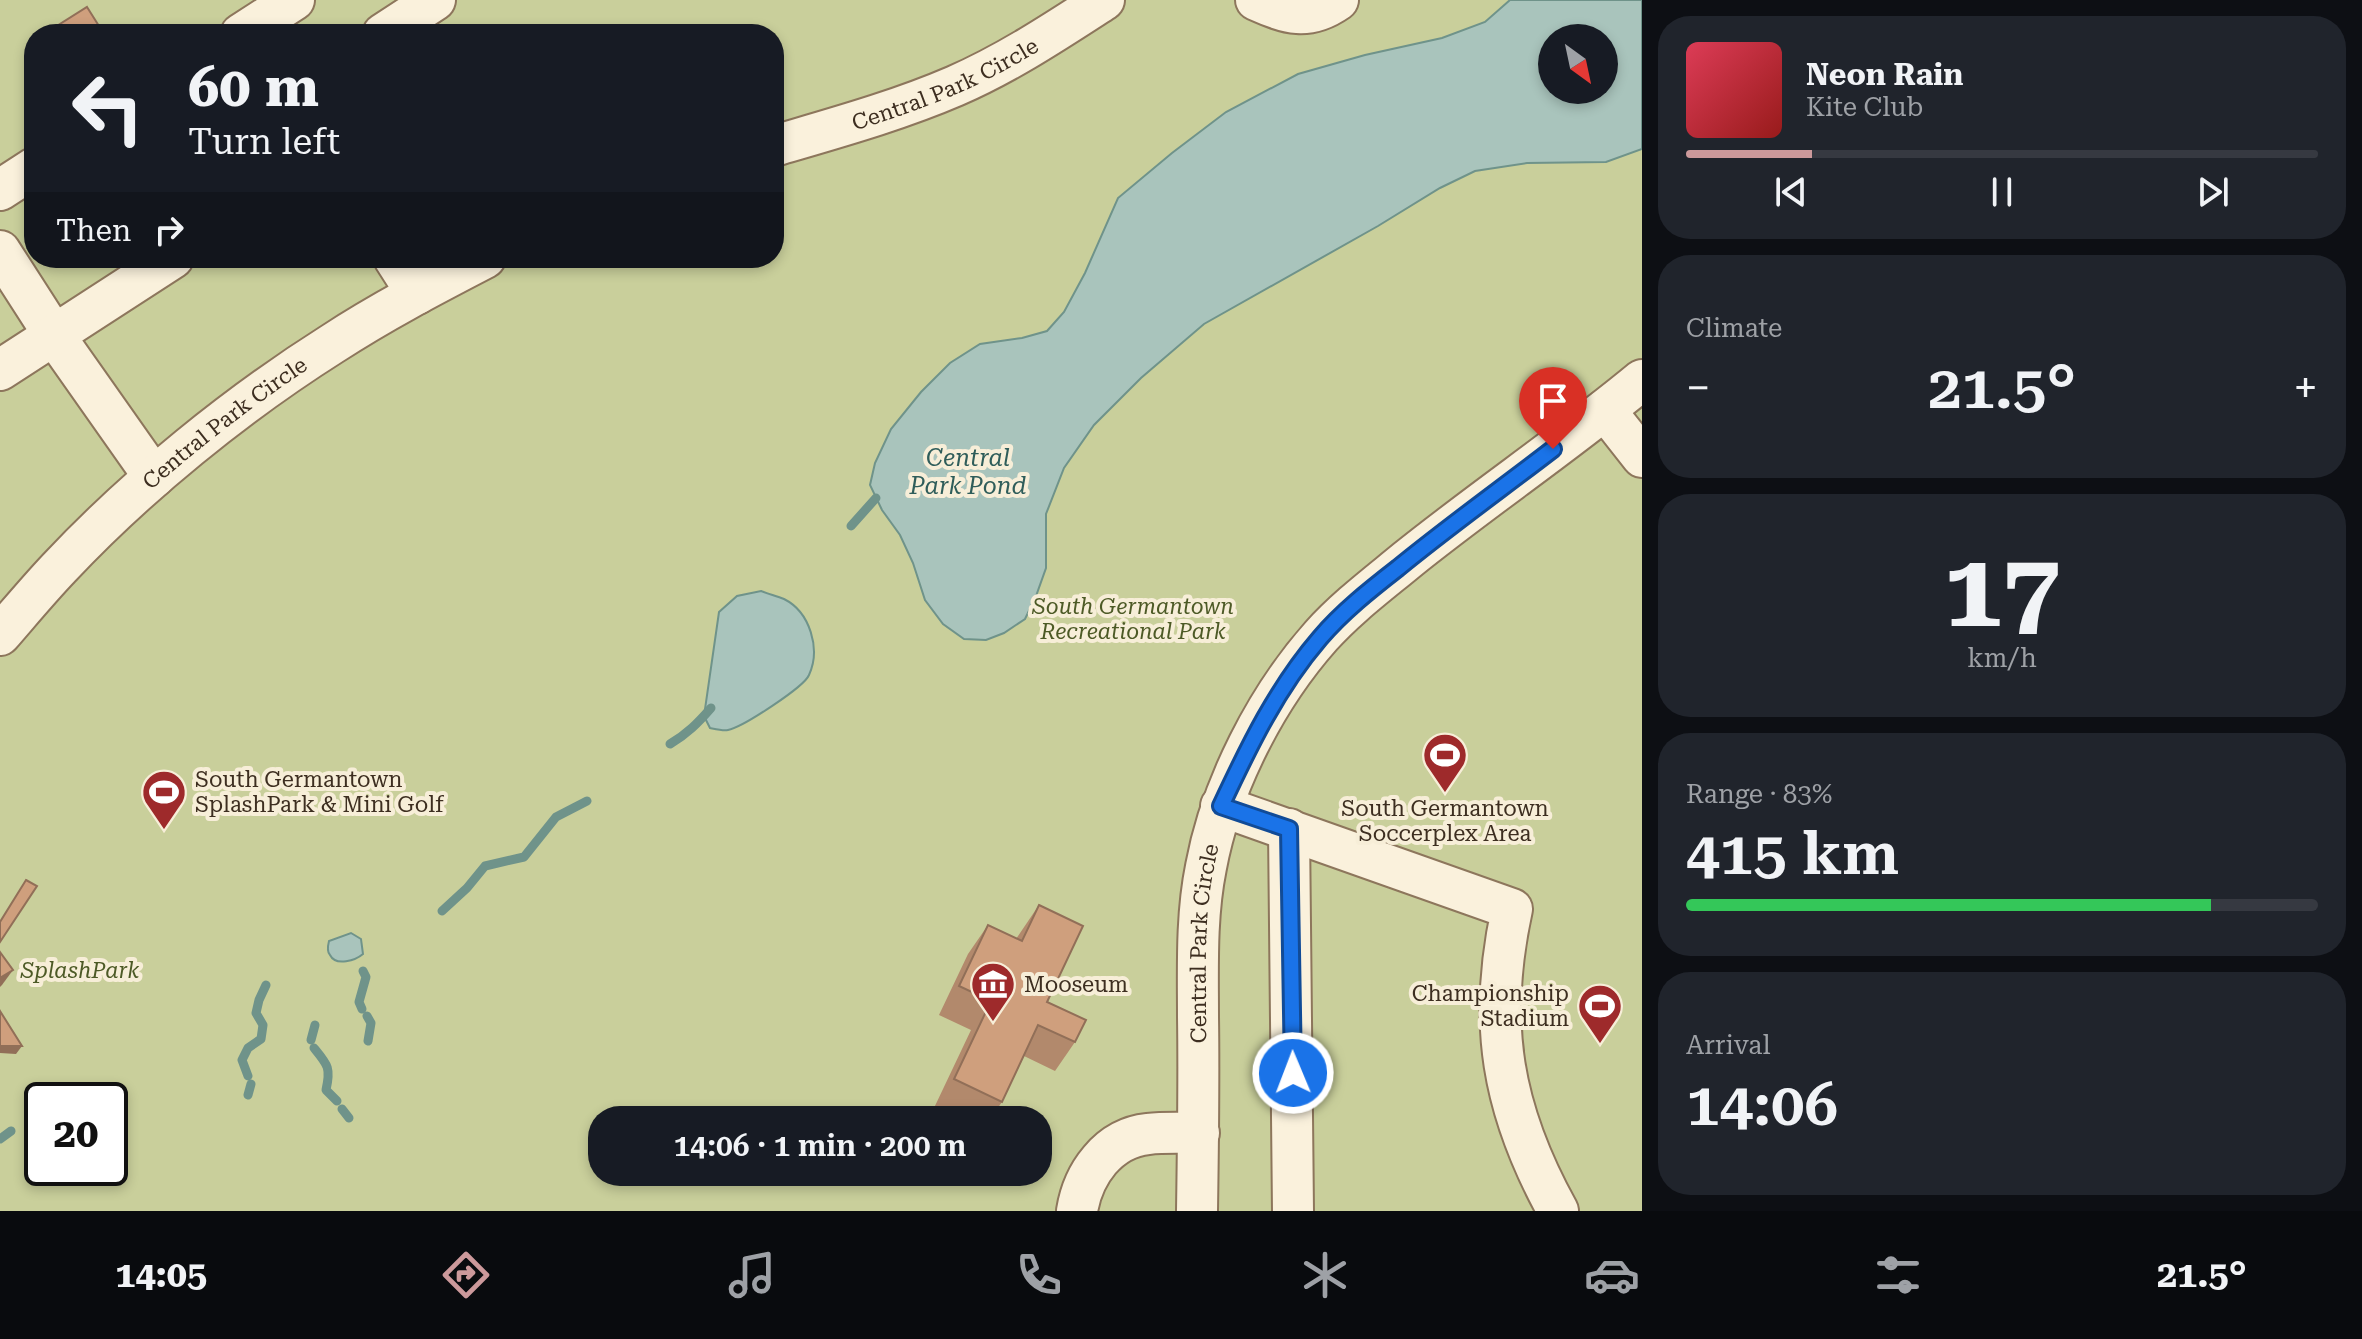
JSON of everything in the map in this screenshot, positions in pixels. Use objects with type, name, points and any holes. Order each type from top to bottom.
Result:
[{"type":"street","points":[[258,24],[294,0]]},
{"type":"street","points":[[398,24],[435,0]]},
{"type":"street","name":"Central Park Circle","points":[[784,143],[866,119],[956,85],[1030,47],[1104,0]]},
{"type":"street","points":[[1271,3],[1289,13],[1313,14],[1338,0]]},
{"type":"street","points":[[0,190],[24,174]]},
{"type":"street","points":[[0,370],[158,268]]},
{"type":"street","points":[[400,268],[417,294]]},
{"type":"street","name":"Central Park Circle","points":[[0,635],[61,565],[154,477],[240,408],[318,353],[466,268]]},
{"type":"street","points":[[5,269],[154,477]]},
{"type":"street","name":"Central Park Circle","points":[[1197,1211],[1198,938],[1205,868],[1221,806],[1254,735],[1287,680],[1321,636],[1434,539],[1642,380]]},
{"type":"street","points":[[1605,410],[1642,457]]},
{"type":"street","points":[[1221,806],[1512,909],[1503,948],[1500,996],[1505,1074],[1515,1112],[1558,1211]]},
{"type":"street","points":[[1289,829],[1293,1211]]},
{"type":"street","points":[[1077,1211],[1090,1173],[1103,1156],[1123,1141],[1146,1134],[1199,1133]]},
{"type":"green space","name":"South Germantown Recreational Park","points":[[0,0],[1642,0],[1642,1211],[0,1211]]},
{"type":"water","name":"Central Park Pond","points":[[1510,0],[1642,0],[1642,149],[1606,162],[1527,163],[1475,171],[1440,188],[1204,324],[1141,378],[1094,425],[1064,468],[1046,514],[1046,568],[1025,619],[986,640],[964,639],[943,624],[925,600],[900,535],[882,510],[870,485],[875,463],[891,429],[921,392],[950,363],[980,344],[1047,331],[1064,312],[1085,273],[1118,198],[1226,112],[1298,74],[1442,38],[1485,22]]},
{"type":"water","points":[[761,591],[784,599],[801,613],[813,643],[809,675],[785,697],[746,722],[728,730],[710,728],[704,716],[719,612],[737,596]]},
{"type":"water","points":[[351,933],[361,939],[363,954],[346,961],[333,959],[328,952],[329,941]]},
{"type":"building","points":[[87,7],[98,24],[60,24]]},
{"type":"building","points":[[26,880],[37,886],[0,942],[0,922]]},
{"type":"building","name":"Mooseum","points":[[1039,905],[1083,926],[1047,1002],[1086,1020],[1075,1042],[1038,1025],[1002,1102],[954,1079],[991,1001],[959,986],[988,925],[1022,941]]},
{"type":"building","points":[[0,952],[13,970],[0,978]]},
{"type":"building","points":[[0,1011],[22,1046],[0,1046]]},
{"type":"waterway","points":[[851,526],[876,498]]},
{"type":"waterway","points":[[670,744],[692,728],[711,708]]},
{"type":"waterway","points":[[442,911],[485,866],[524,857],[556,817],[587,801]]},
{"type":"waterway","points":[[362,1009],[359,1002],[366,977],[363,971]]},
{"type":"waterway","points":[[248,1076],[242,1060],[248,1048],[261,1039],[263,1025],[256,1013],[266,985]]},
{"type":"waterway","points":[[367,1016],[371,1023],[368,1041]]},
{"type":"waterway","points":[[311,1040],[315,1025]]},
{"type":"waterway","points":[[314,1048],[327,1067],[326,1090],[337,1101]]},
{"type":"waterway","points":[[248,1095],[251,1084]]},
{"type":"waterway","points":[[342,1109],[349,1118]]},
{"type":"waterway","points":[[0,1139],[11,1131]]},
{"type":"place","name":"South Germantown Soccerplex Area","points":[[1445,794]]},
{"type":"place","name":"South Germantown SplashPark & Mini Golf","points":[[164,831]]},
{"type":"place","name":"Mooseum","points":[[993,1023]]},
{"type":"place","name":"Championship Stadium","points":[[1600,1045]]},
{"type":"route","points":[[1293,1073],[1289,829],[1221,806],[1254,735],[1287,680],[1321,636],[1434,539],[1553,449]]},
{"type":"park label","name":"SplashPark","points":[[80,970]]}]
